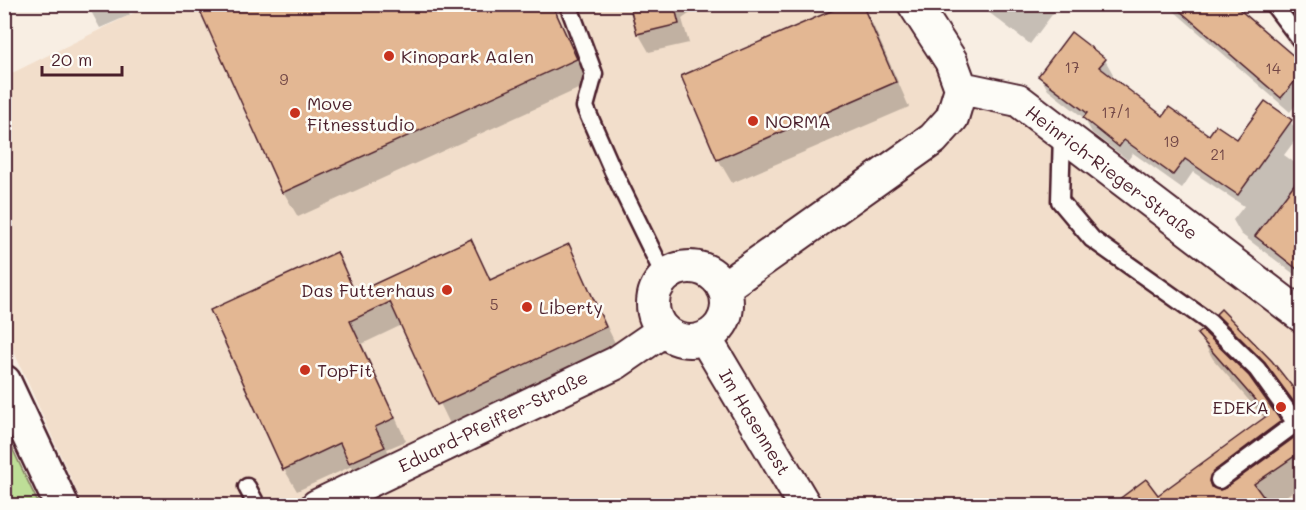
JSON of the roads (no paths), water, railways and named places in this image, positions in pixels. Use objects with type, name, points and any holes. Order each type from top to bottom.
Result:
[{"type":"main road","points":[[4,382],[62,506]]},
{"type":"street","points":[[723,288],[933,139],[952,118],[961,88],[951,62],[914,4]]},
{"type":"street","name":"Heinrich-Rieger-Straße","points":[[961,88],[1018,100],[1302,316]]},
{"type":"street","points":[[695,267],[713,275],[723,288],[727,300],[726,313],[721,325],[705,338],[684,340],[664,330],[657,319],[654,306],[656,292],[665,277],[677,270],[695,267]]},
{"type":"street","name":"Eduard-Pfeiffer-Straße","points":[[317,506],[616,363],[664,330]]},
{"type":"street","name":"Im Hasennest","points":[[705,338],[805,506]]},
{"type":"lane","points":[[568,4],[594,74],[585,107],[613,171],[665,277]]},
{"type":"lane","points":[[1273,4],[1302,42]]},
{"type":"lane","points":[[1062,134],[1060,201],[1092,239],[1209,322],[1257,369],[1296,423],[1219,480]]},
{"type":"lane","points":[[247,487],[257,506]]},
{"type":"place","name":"Kinopark Aalen","points":[[389,56]]},
{"type":"place","name":"Move Fitnesstudio","points":[[295,113]]},
{"type":"place","name":"NORMA","points":[[753,121]]},
{"type":"place","name":"Das Futterhaus","points":[[447,290]]},
{"type":"place","name":"Liberty","points":[[527,307]]},
{"type":"place","name":"TopFit","points":[[305,370]]},
{"type":"place","name":"EDEKA","points":[[1281,407]]}]
